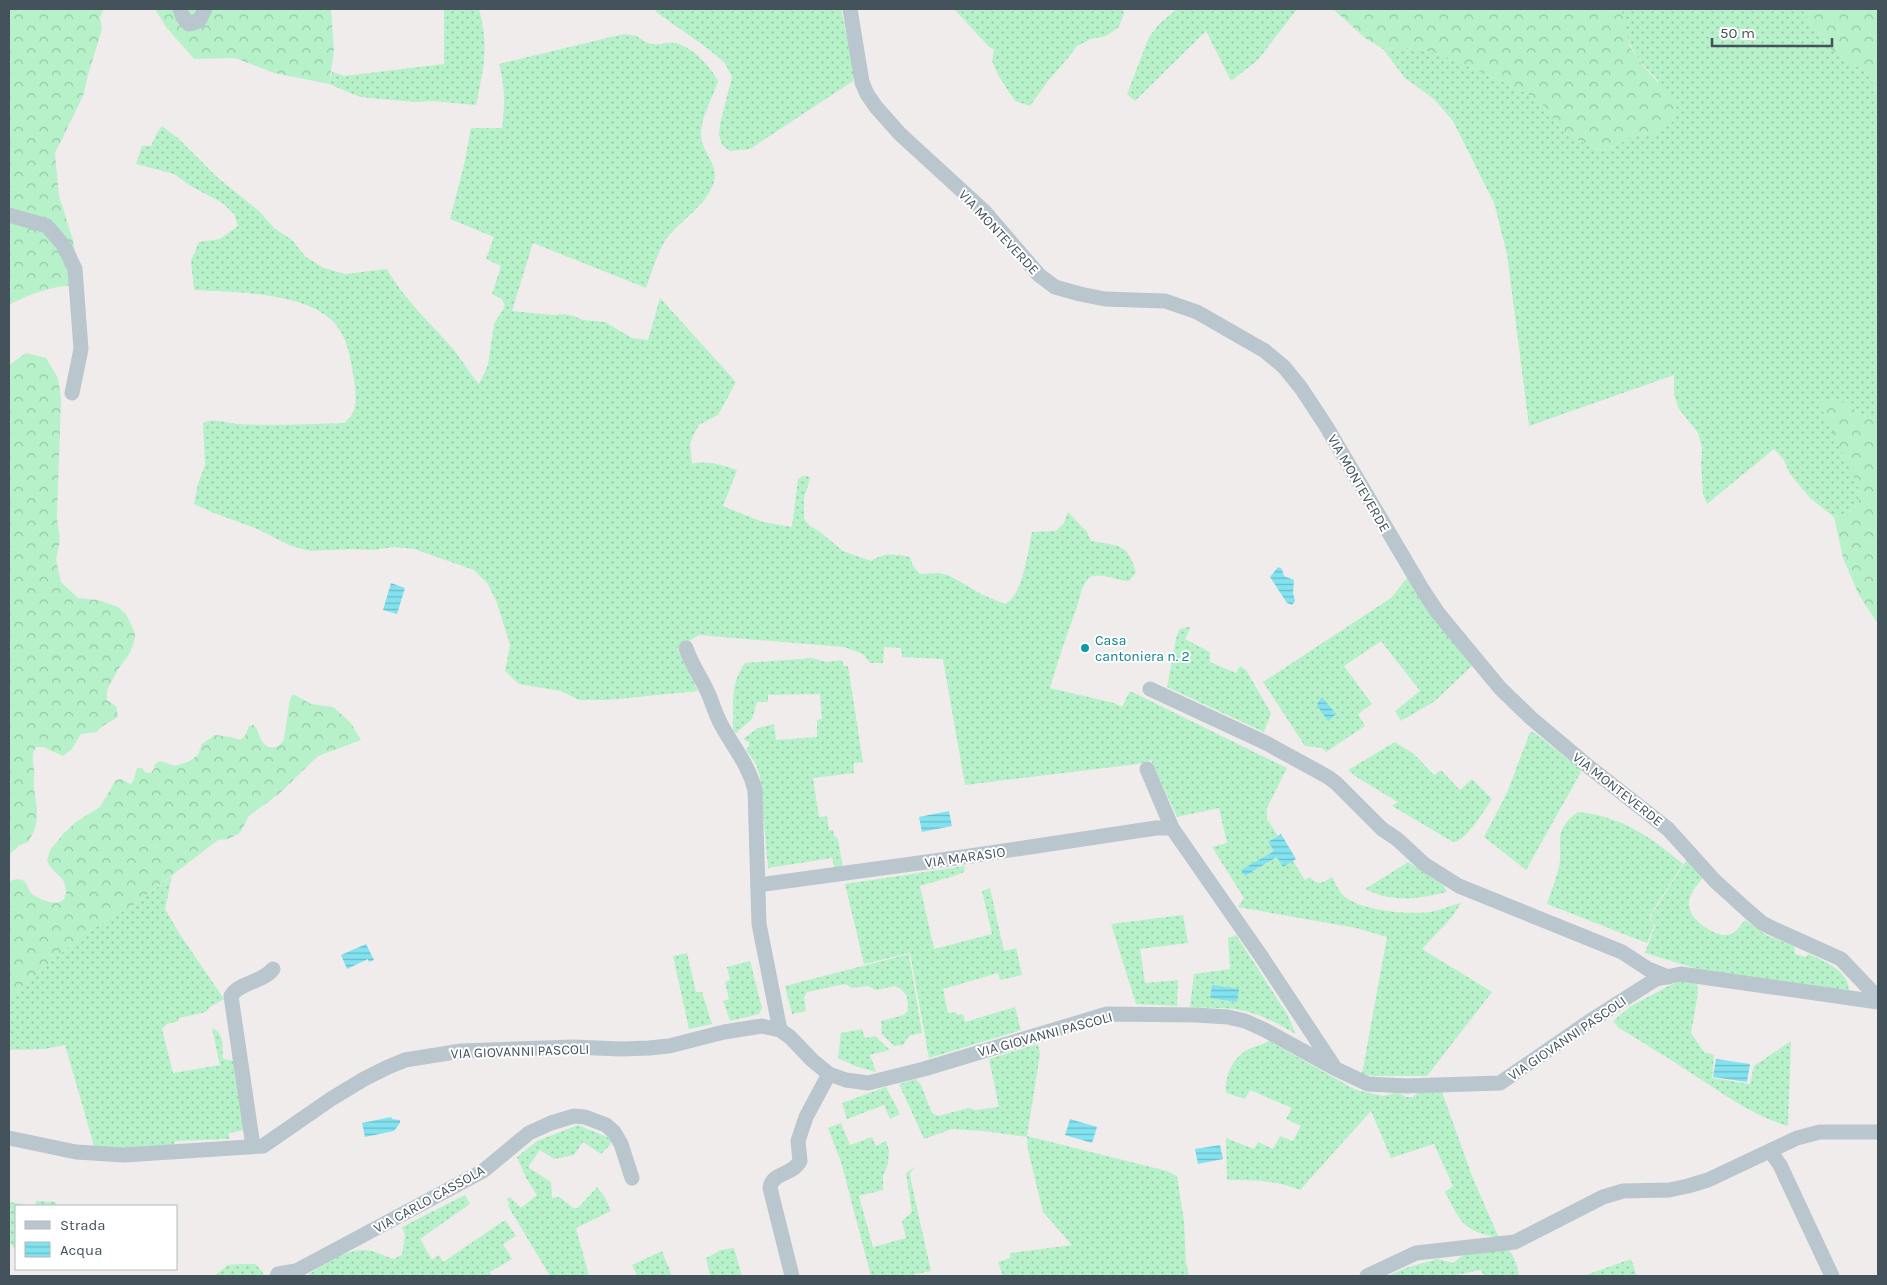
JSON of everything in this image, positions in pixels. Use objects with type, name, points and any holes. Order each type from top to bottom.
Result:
[{"type":"street","points":[[180,9],[183,17],[189,24],[199,21],[205,9]]},
{"type":"street","name":"VIA MONTEVERDE","points":[[850,9],[862,82],[876,107],[900,134],[984,210],[1039,275],[1055,287],[1080,294],[1105,299],[1165,302],[1197,312],[1264,351],[1284,367],[1301,388],[1326,426],[1438,613],[1500,688],[1531,718],[1588,766],[1668,829],[1715,881],[1746,910],[1762,923],[1841,959],[1878,1000]]},
{"type":"street","points":[[9,215],[47,226],[64,246],[75,269],[81,349],[72,393]]},
{"type":"street","points":[[686,648],[690,660],[707,691],[721,726],[745,762],[755,790],[759,924],[780,1030]]},
{"type":"street","name":"VIA GIOVANNI PASCOLI","points":[[1150,690],[1266,743],[1328,777],[1382,830],[1397,839],[1424,864],[1459,886],[1622,952],[1648,969],[1668,977]]},
{"type":"street","points":[[1147,769],[1172,828],[1261,956],[1336,1069]]},
{"type":"street","name":"VIA MARASIO","points":[[758,885],[1156,828],[1172,828]]},
{"type":"street","points":[[253,1146],[231,996],[234,991],[263,978],[273,969]]},
{"type":"street","name":"VIA GIOVANNI PASCOLI","points":[[9,1138],[76,1152],[124,1155],[263,1146],[331,1099],[364,1079],[388,1066],[405,1060],[461,1051],[573,1047],[649,1048],[669,1046],[724,1032],[762,1026],[780,1030],[790,1037],[829,1074],[846,1080],[868,1083],[924,1069],[1107,1014],[1131,1013],[1228,1017],[1245,1021],[1266,1030],[1336,1069],[1368,1084],[1414,1086],[1500,1084],[1656,978],[1681,974],[1878,1000]]},
{"type":"street","points":[[792,1276],[770,1183],[774,1178],[792,1170],[800,1161],[798,1141],[806,1117],[829,1074]]},
{"type":"street","name":"VIA CARLO CASSOLA","points":[[276,1276],[296,1271],[435,1198],[484,1171],[529,1133],[551,1123],[574,1116],[585,1117],[606,1126],[614,1132],[621,1144],[632,1178]]},
{"type":"street","points":[[1367,1276],[1416,1254],[1515,1242],[1603,1197],[1623,1191],[1669,1190],[1708,1180],[1797,1138],[1820,1132],[1878,1132]]},
{"type":"street","points":[[1770,1151],[1780,1165],[1832,1276]]},
{"type":"green space","points":[[9,9],[104,9],[100,17],[102,29],[83,96],[55,153],[59,196],[73,240],[81,284],[44,290],[9,305]]},
{"type":"green space","points":[[155,9],[331,9],[334,52],[329,84],[274,73],[235,58],[194,59],[166,27]]},
{"type":"green space","points":[[444,9],[479,9],[485,46],[476,105],[360,97],[329,84],[332,72],[344,76],[444,64]]},
{"type":"green space","points":[[655,9],[841,9],[855,73],[853,81],[750,149],[730,151],[722,145],[719,135],[732,77],[725,63],[656,12]]},
{"type":"green space","points":[[954,9],[1122,9],[1124,13],[1119,27],[1106,36],[1091,39],[1077,46],[1030,106],[1015,101],[998,75],[992,61],[994,50],[988,46]]},
{"type":"green space","points":[[1177,9],[1297,9],[1258,60],[1231,81],[1206,31],[1135,101],[1127,94],[1149,37],[1159,24]]},
{"type":"green space","points":[[1333,9],[1621,9],[1630,47],[1643,66],[1673,98],[1676,119],[1660,133],[1641,134],[1601,151],[1564,133],[1539,100],[1502,81],[1444,56],[1424,50],[1404,48],[1383,49],[1365,38]]},
{"type":"green space","points":[[1621,9],[1811,9],[1807,19],[1832,50],[1867,73],[1878,92],[1878,420],[1873,420],[1833,397],[1853,474],[1859,489],[1858,504],[1847,514],[1834,517],[1810,498],[1790,474],[1784,460],[1774,449],[1707,504],[1703,494],[1702,448],[1698,433],[1679,409],[1674,395],[1674,375],[1529,426],[1507,254],[1494,203],[1453,121],[1434,99],[1405,78],[1383,49],[1404,48],[1424,50],[1444,56],[1502,81],[1539,100],[1564,133],[1601,151],[1641,134],[1660,133],[1658,80],[1636,56],[1628,40]]},
{"type":"green space","points":[[1811,9],[1878,9],[1878,92],[1867,73],[1832,50],[1807,19]]},
{"type":"green space","points":[[624,34],[636,36],[651,44],[671,43],[687,48],[699,57],[715,75],[718,81],[701,129],[702,142],[715,176],[711,190],[700,205],[664,242],[646,288],[533,243],[512,311],[553,315],[564,314],[583,320],[605,322],[632,338],[648,340],[660,298],[736,382],[718,415],[699,425],[694,434],[690,444],[692,464],[709,463],[737,470],[723,506],[763,522],[792,527],[798,479],[808,476],[810,479],[804,498],[804,519],[810,526],[843,551],[871,561],[890,554],[910,557],[913,566],[920,574],[940,573],[950,576],[983,595],[1005,604],[1016,592],[1024,572],[1032,532],[1056,531],[1064,523],[1068,512],[1087,532],[1091,541],[1121,547],[1129,556],[1136,573],[1129,581],[1093,576],[1086,581],[1050,688],[1114,703],[1122,707],[1130,691],[1287,768],[1267,808],[1267,819],[1278,836],[1268,842],[1274,851],[1242,870],[1245,876],[1278,857],[1283,866],[1293,861],[1305,880],[1310,877],[1315,882],[1320,883],[1332,877],[1342,894],[1359,905],[1386,911],[1414,913],[1435,911],[1461,903],[1452,917],[1422,949],[1492,992],[1427,1076],[1373,1076],[1362,1074],[1387,937],[1356,928],[1238,907],[1244,898],[1212,847],[1227,843],[1219,808],[1177,817],[1151,760],[1138,764],[965,785],[943,659],[902,657],[901,648],[884,647],[883,663],[870,663],[863,654],[844,647],[699,635],[677,648],[698,691],[607,700],[579,700],[561,691],[519,684],[505,671],[510,645],[497,603],[488,584],[474,570],[414,549],[394,547],[373,550],[311,551],[291,546],[255,528],[194,504],[198,484],[205,465],[203,423],[215,421],[237,424],[291,425],[345,423],[354,410],[356,400],[355,383],[349,353],[341,332],[331,320],[312,307],[262,295],[194,290],[191,261],[199,242],[220,239],[238,226],[234,214],[221,202],[192,187],[174,174],[136,164],[142,146],[151,146],[162,126],[179,139],[217,177],[260,212],[274,228],[292,240],[306,257],[324,268],[345,274],[387,269],[418,311],[454,350],[479,384],[488,365],[494,324],[505,306],[502,299],[492,294],[501,266],[486,259],[494,237],[450,219],[471,128],[502,128],[504,96],[499,64]]},
{"type":"green space","points":[[26,353],[46,358],[58,378],[61,399],[57,518],[60,540],[56,560],[61,582],[78,598],[98,600],[118,607],[126,614],[135,633],[130,653],[117,671],[107,690],[107,700],[116,706],[118,717],[104,725],[97,732],[81,734],[72,749],[63,756],[43,747],[36,747],[33,753],[37,810],[35,829],[28,842],[18,846],[9,855],[9,365]]},
{"type":"green space","points":[[1833,397],[1873,420],[1878,420],[1878,624],[1859,595],[1843,558],[1834,517],[1847,514],[1858,504],[1859,489],[1819,403]]},
{"type":"green space","points":[[1407,578],[1473,665],[1435,701],[1401,721],[1395,711],[1420,691],[1381,641],[1344,666],[1372,704],[1358,714],[1365,726],[1326,752],[1322,748],[1305,746],[1263,682],[1391,598]]},
{"type":"green space","points":[[1191,627],[1185,639],[1210,652],[1210,662],[1236,673],[1240,666],[1246,670],[1271,713],[1264,732],[1167,687],[1177,634],[1180,629]]},
{"type":"green space","points":[[812,658],[826,662],[842,660],[844,666],[848,666],[863,762],[854,763],[854,773],[813,778],[819,817],[827,816],[829,830],[833,830],[834,835],[838,839],[843,868],[835,870],[832,858],[768,868],[760,776],[756,764],[746,750],[749,742],[743,739],[758,728],[774,724],[776,740],[817,737],[817,720],[822,719],[820,694],[768,695],[768,702],[757,702],[752,719],[736,733],[733,731],[734,687],[745,663]]},
{"type":"green space","points":[[293,694],[311,704],[333,707],[350,722],[361,740],[318,756],[280,793],[249,816],[240,833],[228,839],[218,840],[133,905],[84,934],[9,997],[9,882],[16,879],[22,880],[32,894],[45,901],[61,902],[66,894],[65,886],[63,879],[51,868],[47,861],[50,850],[76,822],[100,807],[116,780],[121,779],[131,784],[137,768],[142,768],[145,772],[151,773],[155,764],[160,761],[175,766],[190,761],[198,755],[202,744],[215,735],[240,740],[245,736],[249,726],[254,725],[264,744],[270,747],[277,747],[284,739],[290,699]]},
{"type":"green space","points":[[1530,732],[1535,733],[1579,768],[1581,772],[1526,870],[1484,837],[1507,793]]},
{"type":"green space","points":[[1395,742],[1414,754],[1434,775],[1441,770],[1460,790],[1472,779],[1492,799],[1464,836],[1453,842],[1392,806],[1398,802],[1348,770]]},
{"type":"green space","points":[[1578,812],[1608,818],[1635,829],[1683,864],[1649,917],[1654,926],[1647,943],[1547,904],[1559,867],[1561,831],[1564,825]]},
{"type":"green space","points":[[1687,859],[1703,878],[1693,891],[1689,902],[1691,911],[1699,923],[1712,931],[1726,935],[1735,932],[1745,920],[1766,935],[1794,946],[1795,954],[1806,957],[1809,954],[1835,968],[1845,977],[1849,990],[1847,992],[1698,969],[1645,953],[1655,926],[1650,917]]},
{"type":"green space","points":[[1408,862],[1444,886],[1447,892],[1416,898],[1395,898],[1365,889]]},
{"type":"green space","points":[[965,866],[964,872],[920,886],[934,949],[992,934],[982,891],[990,888],[1004,951],[1016,948],[1022,975],[1000,980],[998,973],[943,989],[948,1013],[956,1012],[957,1015],[963,1014],[965,1022],[1015,1007],[1021,1030],[929,1058],[910,953],[864,964],[845,884]]},
{"type":"green space","points":[[172,876],[165,909],[224,999],[210,1007],[206,1012],[179,1018],[179,1021],[167,1024],[162,1029],[173,1073],[220,1065],[212,1028],[216,1030],[222,1041],[223,1059],[235,1061],[245,1130],[229,1133],[229,1139],[175,1141],[174,1146],[99,1149],[94,1146],[65,1045],[45,1049],[9,1050],[9,997],[84,934],[133,905]]},
{"type":"green space","points":[[1183,915],[1188,943],[1140,949],[1145,983],[1178,980],[1177,1006],[1136,1004],[1111,924]]},
{"type":"green space","points":[[1236,935],[1287,1014],[1296,1034],[1265,1018],[1245,1011],[1190,1007],[1194,974],[1230,969],[1228,938]]},
{"type":"green space","points":[[687,953],[696,992],[702,992],[712,1024],[689,1029],[673,956]]},
{"type":"green space","points":[[909,954],[922,1033],[909,1036],[903,1045],[894,1046],[882,1034],[881,1021],[904,1015],[908,1010],[907,996],[901,989],[895,986],[876,990],[868,986],[852,988],[845,984],[807,992],[804,997],[806,1011],[792,1014],[785,986]]},
{"type":"green space","points":[[750,961],[762,1008],[759,1014],[730,1021],[723,1001],[729,999],[725,982],[730,980],[727,967]]},
{"type":"green space","points":[[1678,981],[1697,984],[1698,993],[1691,1033],[1704,1052],[1714,1055],[1712,1078],[1750,1084],[1754,1066],[1791,1041],[1788,1126],[1762,1116],[1737,1103],[1619,1028],[1613,1021],[1631,1006]]},
{"type":"green space","points":[[862,1029],[865,1038],[875,1036],[890,1050],[870,1055],[876,1072],[855,1066],[838,1058],[841,1033]]},
{"type":"green space","points":[[1269,1041],[1356,1090],[1383,1096],[1395,1093],[1406,1097],[1413,1097],[1418,1092],[1442,1092],[1472,1176],[1499,1238],[1470,1228],[1464,1224],[1455,1212],[1445,1192],[1453,1186],[1434,1144],[1391,1158],[1371,1111],[1300,1190],[1273,1182],[1227,1180],[1226,1138],[1254,1149],[1258,1142],[1273,1149],[1280,1136],[1293,1141],[1301,1126],[1286,1119],[1292,1108],[1250,1090],[1245,1099],[1226,1093],[1227,1078],[1236,1059],[1247,1050]]},
{"type":"green space","points":[[1038,1044],[1040,1054],[1027,1136],[1167,1171],[1177,1176],[1184,1221],[1186,1262],[1189,1276],[1003,1276],[998,1262],[1010,1258],[1010,1253],[1072,1245],[1043,1212],[1028,1150],[1027,1137],[952,1129],[924,1139],[899,1084],[916,1079],[921,1085],[932,1113],[938,1116],[969,1108],[975,1110],[999,1107],[989,1059]]},
{"type":"green space","points":[[886,1087],[900,1114],[890,1119],[884,1105],[847,1119],[842,1103]]},
{"type":"green space","points":[[841,1123],[850,1145],[872,1137],[876,1146],[886,1141],[889,1150],[888,1164],[883,1176],[883,1190],[859,1196],[873,1247],[906,1238],[902,1221],[912,1212],[906,1173],[916,1166],[910,1173],[911,1181],[931,1271],[907,1276],[871,1276],[841,1162],[828,1128]]},
{"type":"green space","points":[[578,1125],[612,1139],[610,1145],[601,1154],[583,1142],[574,1155],[554,1159],[540,1150],[528,1167],[551,1182],[552,1198],[560,1197],[573,1208],[578,1208],[597,1187],[605,1197],[611,1211],[576,1228],[589,1276],[550,1276],[508,1206],[507,1199],[510,1197],[521,1208],[537,1195],[526,1178],[517,1157],[537,1141]]},
{"type":"green space","points":[[465,1195],[470,1204],[420,1239],[432,1260],[439,1255],[443,1262],[505,1220],[516,1236],[503,1244],[512,1259],[490,1272],[491,1275],[309,1276],[309,1274],[334,1259],[349,1252],[370,1251],[393,1259],[402,1255],[405,1235],[402,1227]]},
{"type":"green space","points":[[36,1201],[56,1202],[56,1205],[35,1205]]},
{"type":"green space","points":[[9,1202],[28,1205],[15,1205],[15,1249],[9,1242]]},
{"type":"green space","points":[[734,1248],[742,1276],[706,1276],[710,1275],[706,1258],[721,1250]]},
{"type":"green space","points":[[1507,1248],[1515,1261],[1519,1276],[1484,1276],[1481,1270],[1451,1276],[1388,1276],[1406,1268],[1437,1259],[1453,1263],[1466,1253]]},
{"type":"green space","points":[[662,1251],[672,1276],[637,1276],[632,1265]]},
{"type":"green space","points":[[1631,1259],[1637,1276],[1586,1276],[1586,1275]]},
{"type":"green space","points":[[255,1264],[264,1276],[214,1276],[228,1265]]},
{"type":"water","points":[[1278,567],[1282,569],[1284,576],[1294,580],[1293,593],[1295,601],[1292,605],[1287,603],[1270,577]]},
{"type":"water","points":[[391,583],[405,588],[397,614],[383,610]]},
{"type":"water","points":[[1322,697],[1336,714],[1328,721],[1317,704]]},
{"type":"water","points":[[949,811],[952,826],[922,832],[919,817]]},
{"type":"water","points":[[1281,834],[1296,859],[1283,867],[1277,857],[1245,876],[1241,870],[1274,851],[1268,842]]},
{"type":"water","points":[[366,944],[374,960],[369,962],[368,959],[347,969],[341,955]]},
{"type":"water","points":[[1212,985],[1239,989],[1237,1002],[1210,998]]},
{"type":"water","points":[[1716,1059],[1750,1064],[1747,1082],[1713,1077]]},
{"type":"water","points":[[391,1117],[392,1119],[400,1120],[394,1131],[365,1137],[362,1123]]},
{"type":"water","points":[[1070,1119],[1097,1127],[1092,1143],[1065,1135]]},
{"type":"water","points":[[1220,1145],[1223,1159],[1198,1164],[1195,1149]]},
{"type":"place","name":"Casa cantoniera n. 2","points":[[1085,648]]}]
